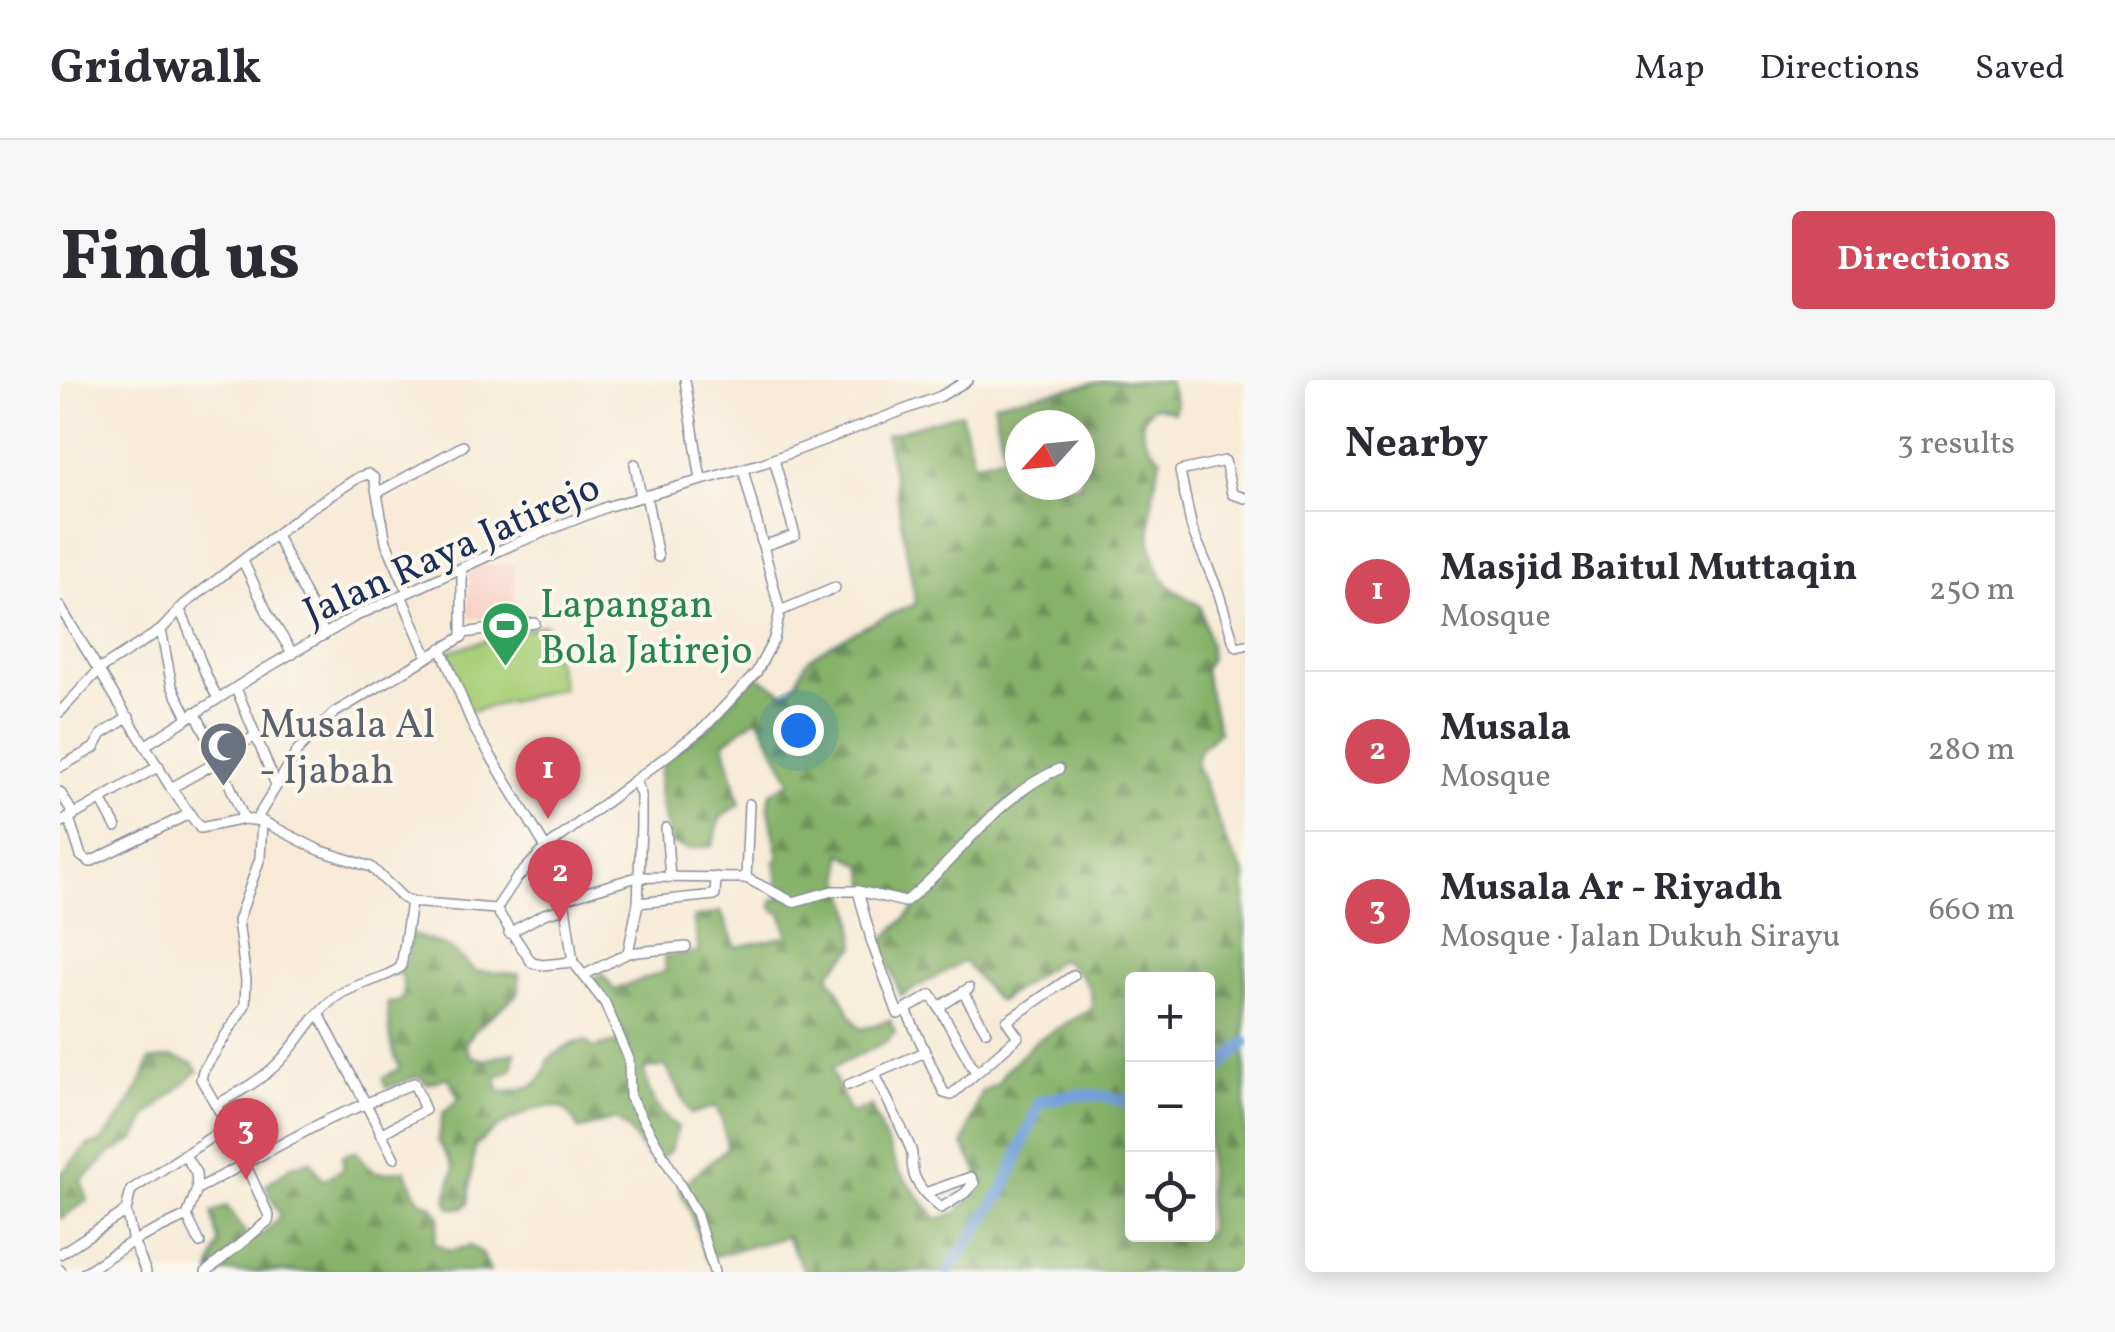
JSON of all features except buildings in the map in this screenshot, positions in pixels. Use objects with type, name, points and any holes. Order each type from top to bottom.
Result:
[{"type":"street","points":[[686,380],[701,480]]},
{"type":"street","name":"Jalan Raya Jatirejo","points":[[146,745],[292,654],[462,568],[564,523],[774,459],[942,396],[968,380]]},
{"type":"street","points":[[377,492],[464,446]]},
{"type":"street","points":[[763,546],[794,535],[774,459]]},
{"type":"street","points":[[1245,498],[1232,494],[1225,461],[1180,470],[1192,529],[1218,591],[1234,644],[1245,645]]},
{"type":"street","points":[[635,464],[658,558]]},
{"type":"street","points":[[496,909],[516,879],[546,848],[705,727],[756,673],[774,639],[780,611],[743,469]]},
{"type":"street","points":[[60,712],[100,669],[162,630],[178,609],[359,476],[368,474],[374,478],[386,542],[427,656]]},
{"type":"street","points":[[276,535],[326,635]]},
{"type":"street","points":[[244,561],[269,616],[292,654]]},
{"type":"street","points":[[462,568],[464,633]]},
{"type":"street","points":[[780,611],[835,588]]},
{"type":"street","points":[[60,607],[171,788],[202,828],[254,820],[319,850],[371,867],[412,902],[496,909]]},
{"type":"street","points":[[178,609],[195,642],[206,679],[218,698]]},
{"type":"street","points":[[254,820],[298,750],[334,713],[464,633],[535,623]]},
{"type":"street","points":[[60,636],[71,624]]},
{"type":"street","points":[[162,630],[172,686],[254,820],[260,858],[238,921],[246,980],[244,1005],[201,1074],[269,1210],[268,1221],[206,1272]]},
{"type":"street","points":[[441,648],[474,728],[546,848],[564,903],[573,962],[605,1003],[629,1059],[630,1096],[696,1212],[714,1272]]},
{"type":"street","points":[[236,688],[276,785]]},
{"type":"street","points":[[60,767],[94,748],[102,734],[129,717]]},
{"type":"street","points":[[171,788],[254,737]]},
{"type":"street","points":[[68,819],[159,766]]},
{"type":"street","points":[[510,933],[564,903],[637,877],[746,878],[793,902],[823,892],[858,891],[905,902],[991,814],[1059,768]]},
{"type":"street","points":[[628,954],[638,903],[642,825],[635,780]]},
{"type":"street","points":[[60,792],[81,856],[90,862],[189,814]]},
{"type":"street","points":[[101,799],[116,827]]},
{"type":"street","points":[[746,878],[749,804]]},
{"type":"street","points":[[666,828],[670,877]]},
{"type":"street","points":[[638,903],[715,895],[716,877]]},
{"type":"street","points":[[858,891],[896,1012],[931,995],[975,1071]]},
{"type":"street","points":[[216,1105],[278,1064],[336,996],[400,966],[412,902]]},
{"type":"street","points":[[496,909],[532,963],[573,962]]},
{"type":"street","points":[[584,975],[628,954],[686,948]]},
{"type":"street","points":[[906,1010],[944,1093],[951,1095],[1018,1037],[1007,1021],[1074,976]]},
{"type":"street","points":[[939,1007],[966,990],[986,1031]]},
{"type":"street","points":[[319,1014],[394,1158]]},
{"type":"street","points":[[848,1085],[925,1052]]},
{"type":"street","points":[[876,1074],[913,1152],[913,1174],[925,1193],[941,1208],[974,1183],[971,1177],[963,1178],[925,1193]]},
{"type":"street","points":[[197,1190],[327,1120],[412,1083],[426,1106],[380,1134]]},
{"type":"street","points":[[146,1272],[126,1211],[131,1190],[228,1126]]},
{"type":"street","points":[[85,1272],[133,1241],[187,1216],[197,1190],[196,1173],[184,1154]]},
{"type":"street","points":[[60,1254],[126,1211]]},
{"type":"street","points":[[187,1216],[200,1243]]},
{"type":"shaded area","points":[[470,565],[514,565],[514,620],[467,618]]},
{"type":"green space","points":[[1105,381],[1169,381],[1176,402],[1174,412],[1155,406],[1142,425],[1150,446],[1161,458],[1150,522],[1153,556],[1167,583],[1200,606],[1210,645],[1210,658],[1204,670],[1219,732],[1200,749],[1196,762],[1227,844],[1245,874],[1245,1272],[805,1272],[786,1237],[706,1258],[679,1188],[727,1148],[723,1123],[716,1106],[691,1114],[666,1066],[644,1069],[654,1102],[678,1127],[670,1151],[654,1163],[615,1119],[579,1130],[566,1111],[544,1107],[518,1116],[475,1146],[468,1203],[463,1208],[450,1208],[446,1199],[454,1168],[438,1141],[443,1113],[459,1099],[448,1077],[427,1084],[419,1076],[386,1088],[383,1078],[400,1068],[392,1045],[387,1003],[401,1001],[404,993],[402,976],[396,973],[406,961],[411,934],[450,948],[475,971],[519,974],[519,992],[476,1029],[465,1044],[471,1056],[484,1060],[515,1052],[513,1069],[496,1078],[500,1092],[532,1086],[542,1077],[549,1058],[574,1043],[585,1041],[594,1048],[627,1039],[592,980],[602,973],[614,990],[666,971],[665,956],[699,952],[693,918],[721,912],[736,947],[788,936],[782,915],[772,908],[772,900],[780,900],[775,861],[779,858],[768,805],[771,792],[791,781],[758,717],[724,742],[740,804],[720,818],[712,846],[687,849],[672,844],[660,792],[663,761],[710,726],[754,674],[785,693],[815,654],[916,604],[886,435],[961,413],[974,463],[1004,455],[994,403]],"holes":[[[842,853],[864,867],[867,885],[901,892],[912,901],[914,910],[881,942],[901,996],[964,961],[1000,1001],[1060,959],[1079,973],[1091,994],[1091,1009],[1036,1041],[998,1083],[981,1092],[963,1145],[984,1183],[956,1213],[937,1219],[899,1172],[871,1106],[850,1113],[831,1069],[886,1042],[895,1033],[890,1020],[862,1029],[830,979],[830,972],[856,946],[852,911],[842,879]]]},
{"type":"green space","name":"Lapangan Bola Jatirejo","points":[[545,624],[563,688],[466,713],[448,651]]},
{"type":"green space","points":[[172,1057],[192,1063],[198,1071],[147,1116],[135,1140],[111,1153],[81,1181],[88,1200],[60,1219],[60,1175],[88,1145],[100,1143],[116,1124],[136,1093],[150,1060]]},
{"type":"green space","points":[[356,1151],[376,1172],[405,1170],[419,1200],[431,1205],[440,1217],[434,1242],[449,1251],[470,1246],[482,1253],[490,1272],[210,1272],[219,1243],[212,1213],[227,1206],[250,1240],[265,1232],[280,1216],[266,1185],[293,1165],[311,1161],[323,1180],[344,1168],[342,1156]]},
{"type":"waterway","points":[[1215,1071],[1245,1043]]},
{"type":"waterway","points":[[949,1272],[1005,1187],[1040,1101],[1086,1095],[1125,1101]]},
{"type":"place","name":"Lapangan Bola Jatirejo","points":[[505,668]]},
{"type":"place","name":"Musala Al - Ijabah","points":[[224,788]]},
{"type":"place","name":"Masjid Baitul Muttaqin","points":[[548,819]]},
{"type":"place","name":"Musala","points":[[560,922]]},
{"type":"place","name":"Musala Ar - Riyadh","points":[[246,1180]]}]
